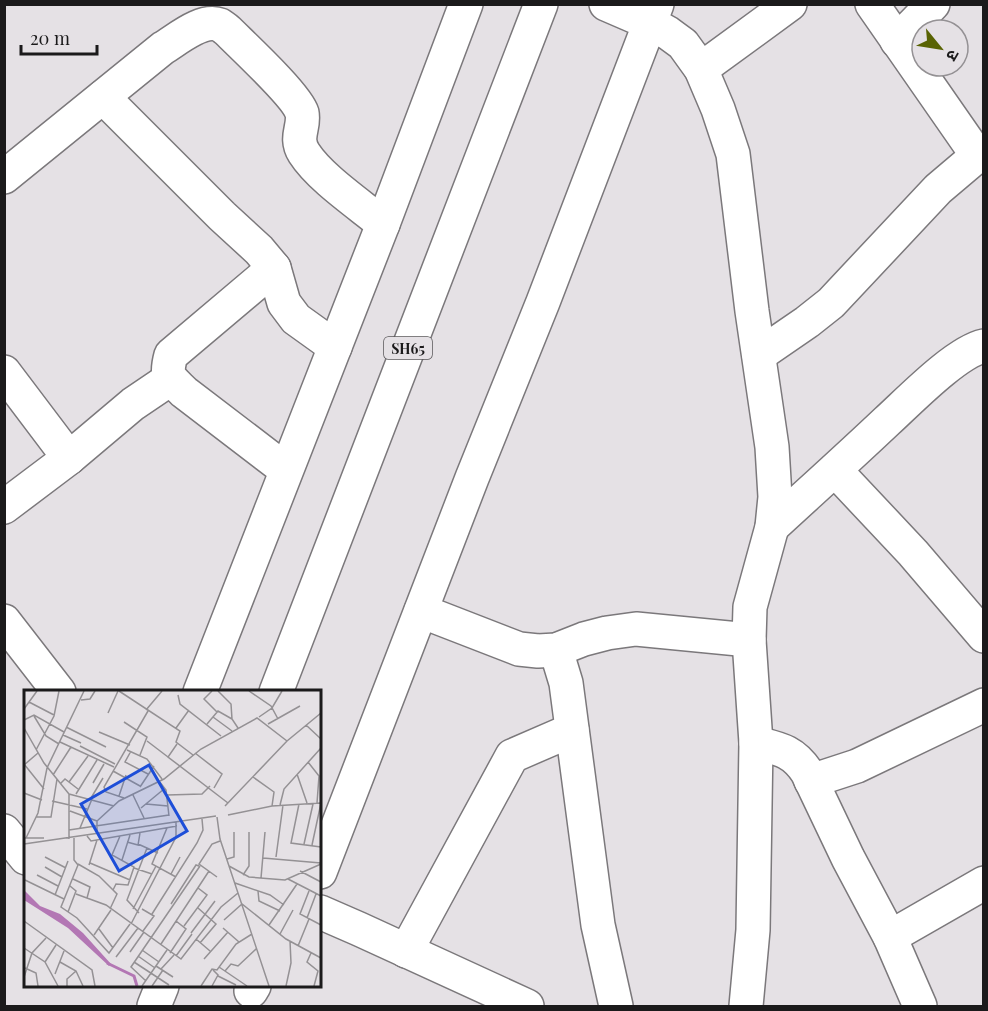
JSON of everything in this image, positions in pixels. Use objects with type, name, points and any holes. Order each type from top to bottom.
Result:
[{"type":"street","points":[[201,690],[383,224],[466,4]]},
{"type":"street","name":"SH65","points":[[277,690],[541,4]]},
{"type":"street","name":"SH65","points":[[299,690],[563,4]]},
{"type":"street","points":[[606,4],[654,14],[668,33],[683,44],[701,69],[718,109],[732,154],[772,447],[775,497],[772,527],[750,607],[749,640],[756,744],[753,930],[746,1006]]},
{"type":"street","points":[[701,69],[790,4]]},
{"type":"street","points":[[759,356],[831,303],[938,189],[980,152],[872,4]]},
{"type":"street","points":[[897,41],[933,4]]},
{"type":"street","points":[[321,869],[654,14]]},
{"type":"street","points":[[4,177],[163,48],[205,24],[220,25],[237,39],[297,104],[302,114],[299,137],[302,150],[311,162],[323,175],[383,224]]},
{"type":"street","points":[[103,97],[259,250],[274,268],[285,303],[296,319],[334,347]]},
{"type":"street","points":[[274,268],[171,355],[167,369],[170,379],[184,392],[286,470]]},
{"type":"street","points":[[772,527],[931,381],[960,357],[984,346]]},
{"type":"street","points":[[4,372],[69,458]]},
{"type":"street","points":[[4,507],[69,458],[133,404],[170,379]]},
{"type":"street","points":[[835,470],[913,553],[984,636]]},
{"type":"street","points":[[421,610],[519,648],[537,651],[556,650],[584,639],[636,629],[749,640]]},
{"type":"street","points":[[4,621],[56,690]]},
{"type":"street","points":[[556,650],[566,683],[598,924],[616,1006]]},
{"type":"street","points":[[812,781],[857,766],[984,705]]},
{"type":"street","points":[[406,951],[512,756],[572,730]]},
{"type":"street","points":[[756,744],[778,748],[801,763],[890,937],[920,1006]]},
{"type":"street","points":[[4,831],[24,856]]},
{"type":"street","points":[[890,937],[984,883]]},
{"type":"street","points":[[321,912],[527,1006]]},
{"type":"street","points":[[154,1006],[162,987]]},
{"type":"street","points":[[178,1006],[186,987]]}]
